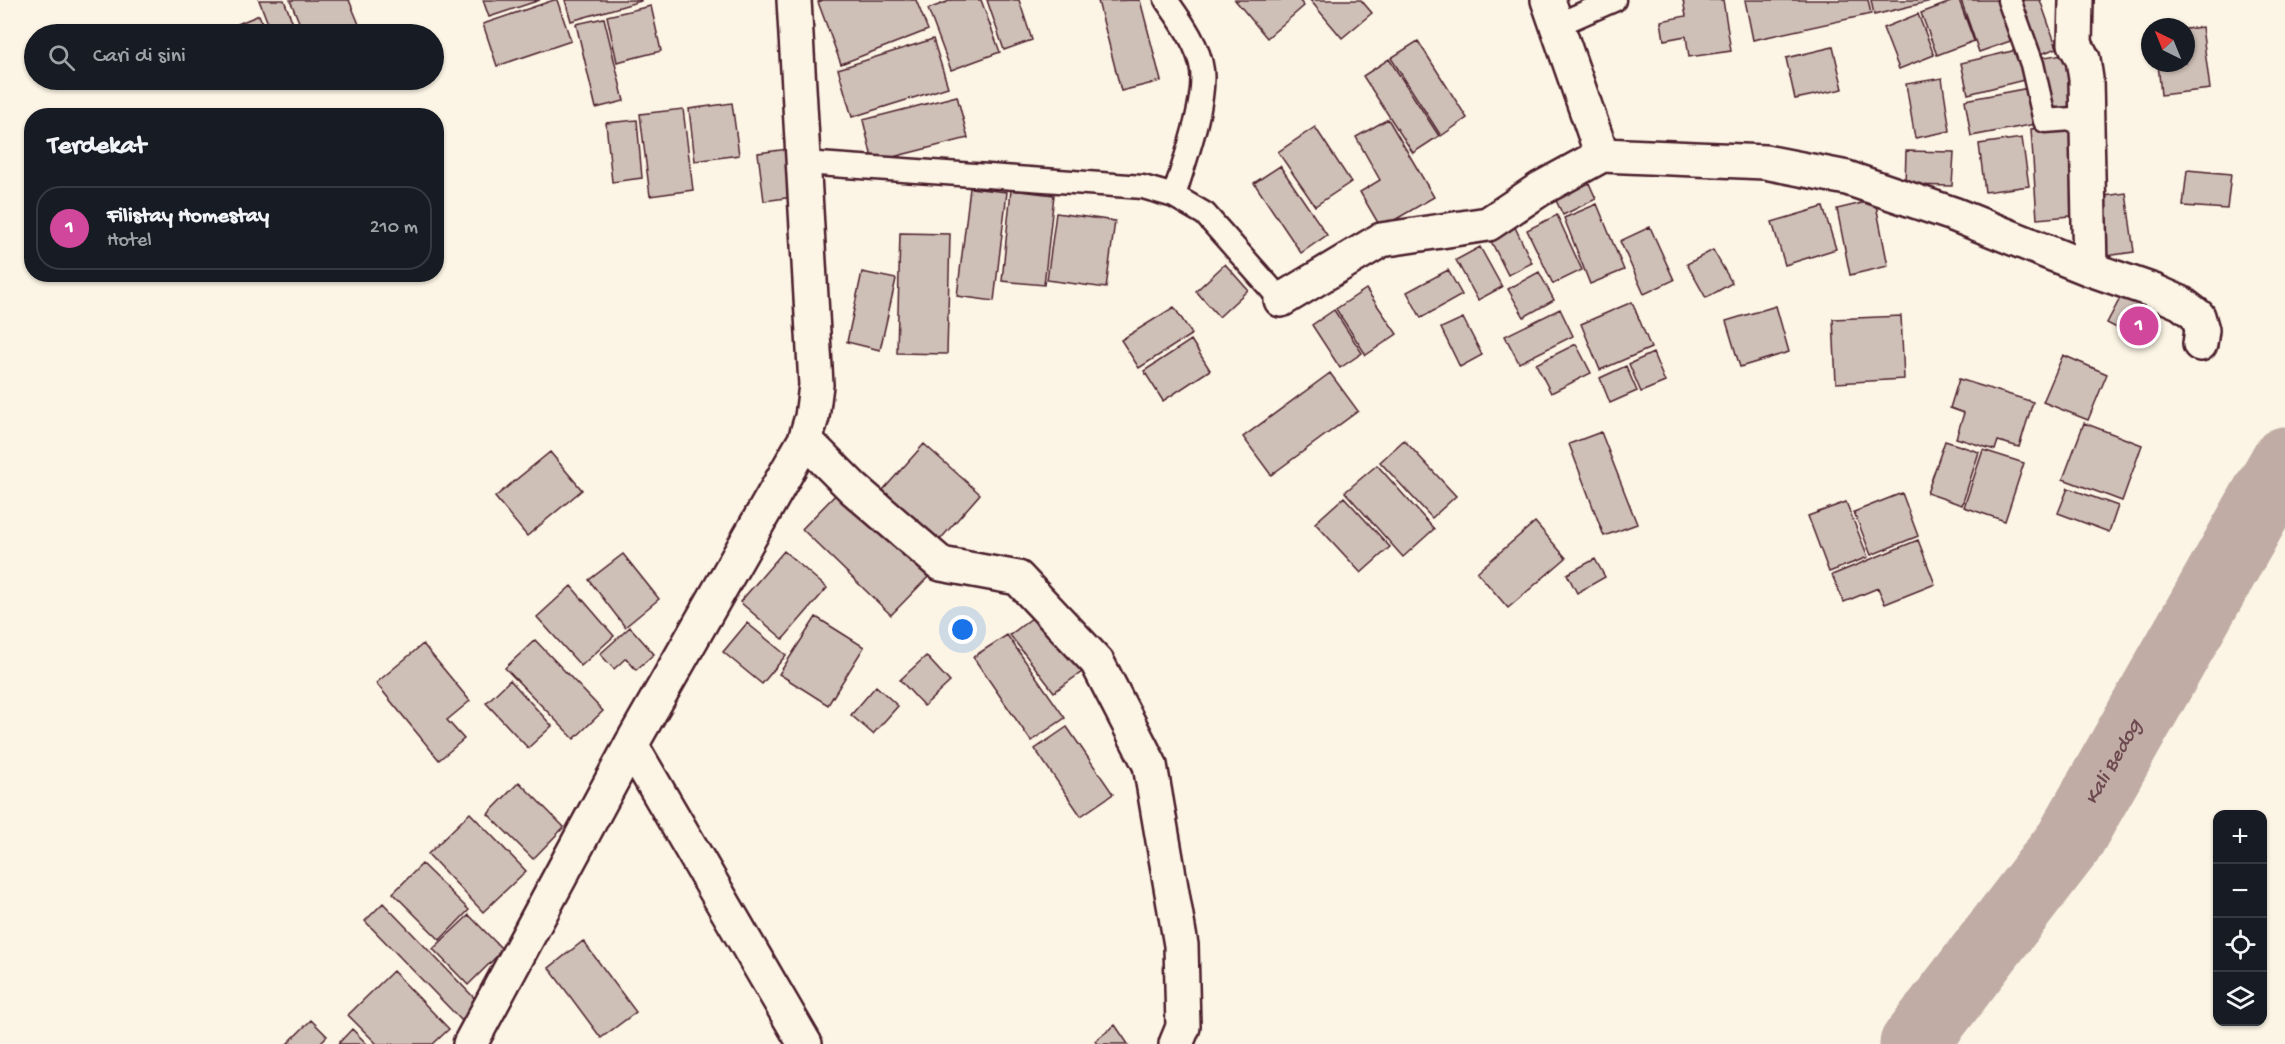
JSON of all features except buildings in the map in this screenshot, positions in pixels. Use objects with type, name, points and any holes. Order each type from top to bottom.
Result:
[{"type":"street","points":[[470,1044],[631,745],[805,440],[812,417],[816,385],[794,0]]},
{"type":"street","points":[[2076,0],[2075,44],[2083,59],[2086,79],[2090,269]]},
{"type":"street","points":[[1553,13],[1602,155]]},
{"type":"street","points":[[1281,300],[1381,240],[1488,224],[1540,189],[1602,155],[1765,162],[1847,178],[1953,214],[2090,269],[2154,291],[2181,303],[2198,316],[2202,330],[2200,344]]},
{"type":"street","points":[[805,440],[854,489],[941,564],[1018,579],[1096,662],[1150,765],[1181,945],[1183,1027],[1176,1044]]},
{"type":"street","points":[[631,745],[805,1044]]},
{"type":"lane","points":[[1167,0],[1195,46],[1202,68],[1202,95],[1174,196]]},
{"type":"lane","points":[[1553,13],[1614,0]]},
{"type":"lane","points":[[2009,0],[2032,64],[2045,121],[2086,118]]},
{"type":"lane","points":[[804,163],[1143,187],[1174,196],[1205,214],[1281,300]]},
{"type":"waterway","name":"Kali Bedog","points":[[1914,1044],[2069,842],[2285,461]]},
{"type":"place","name":"Filistay Homestay","points":[[2139,326]]}]
